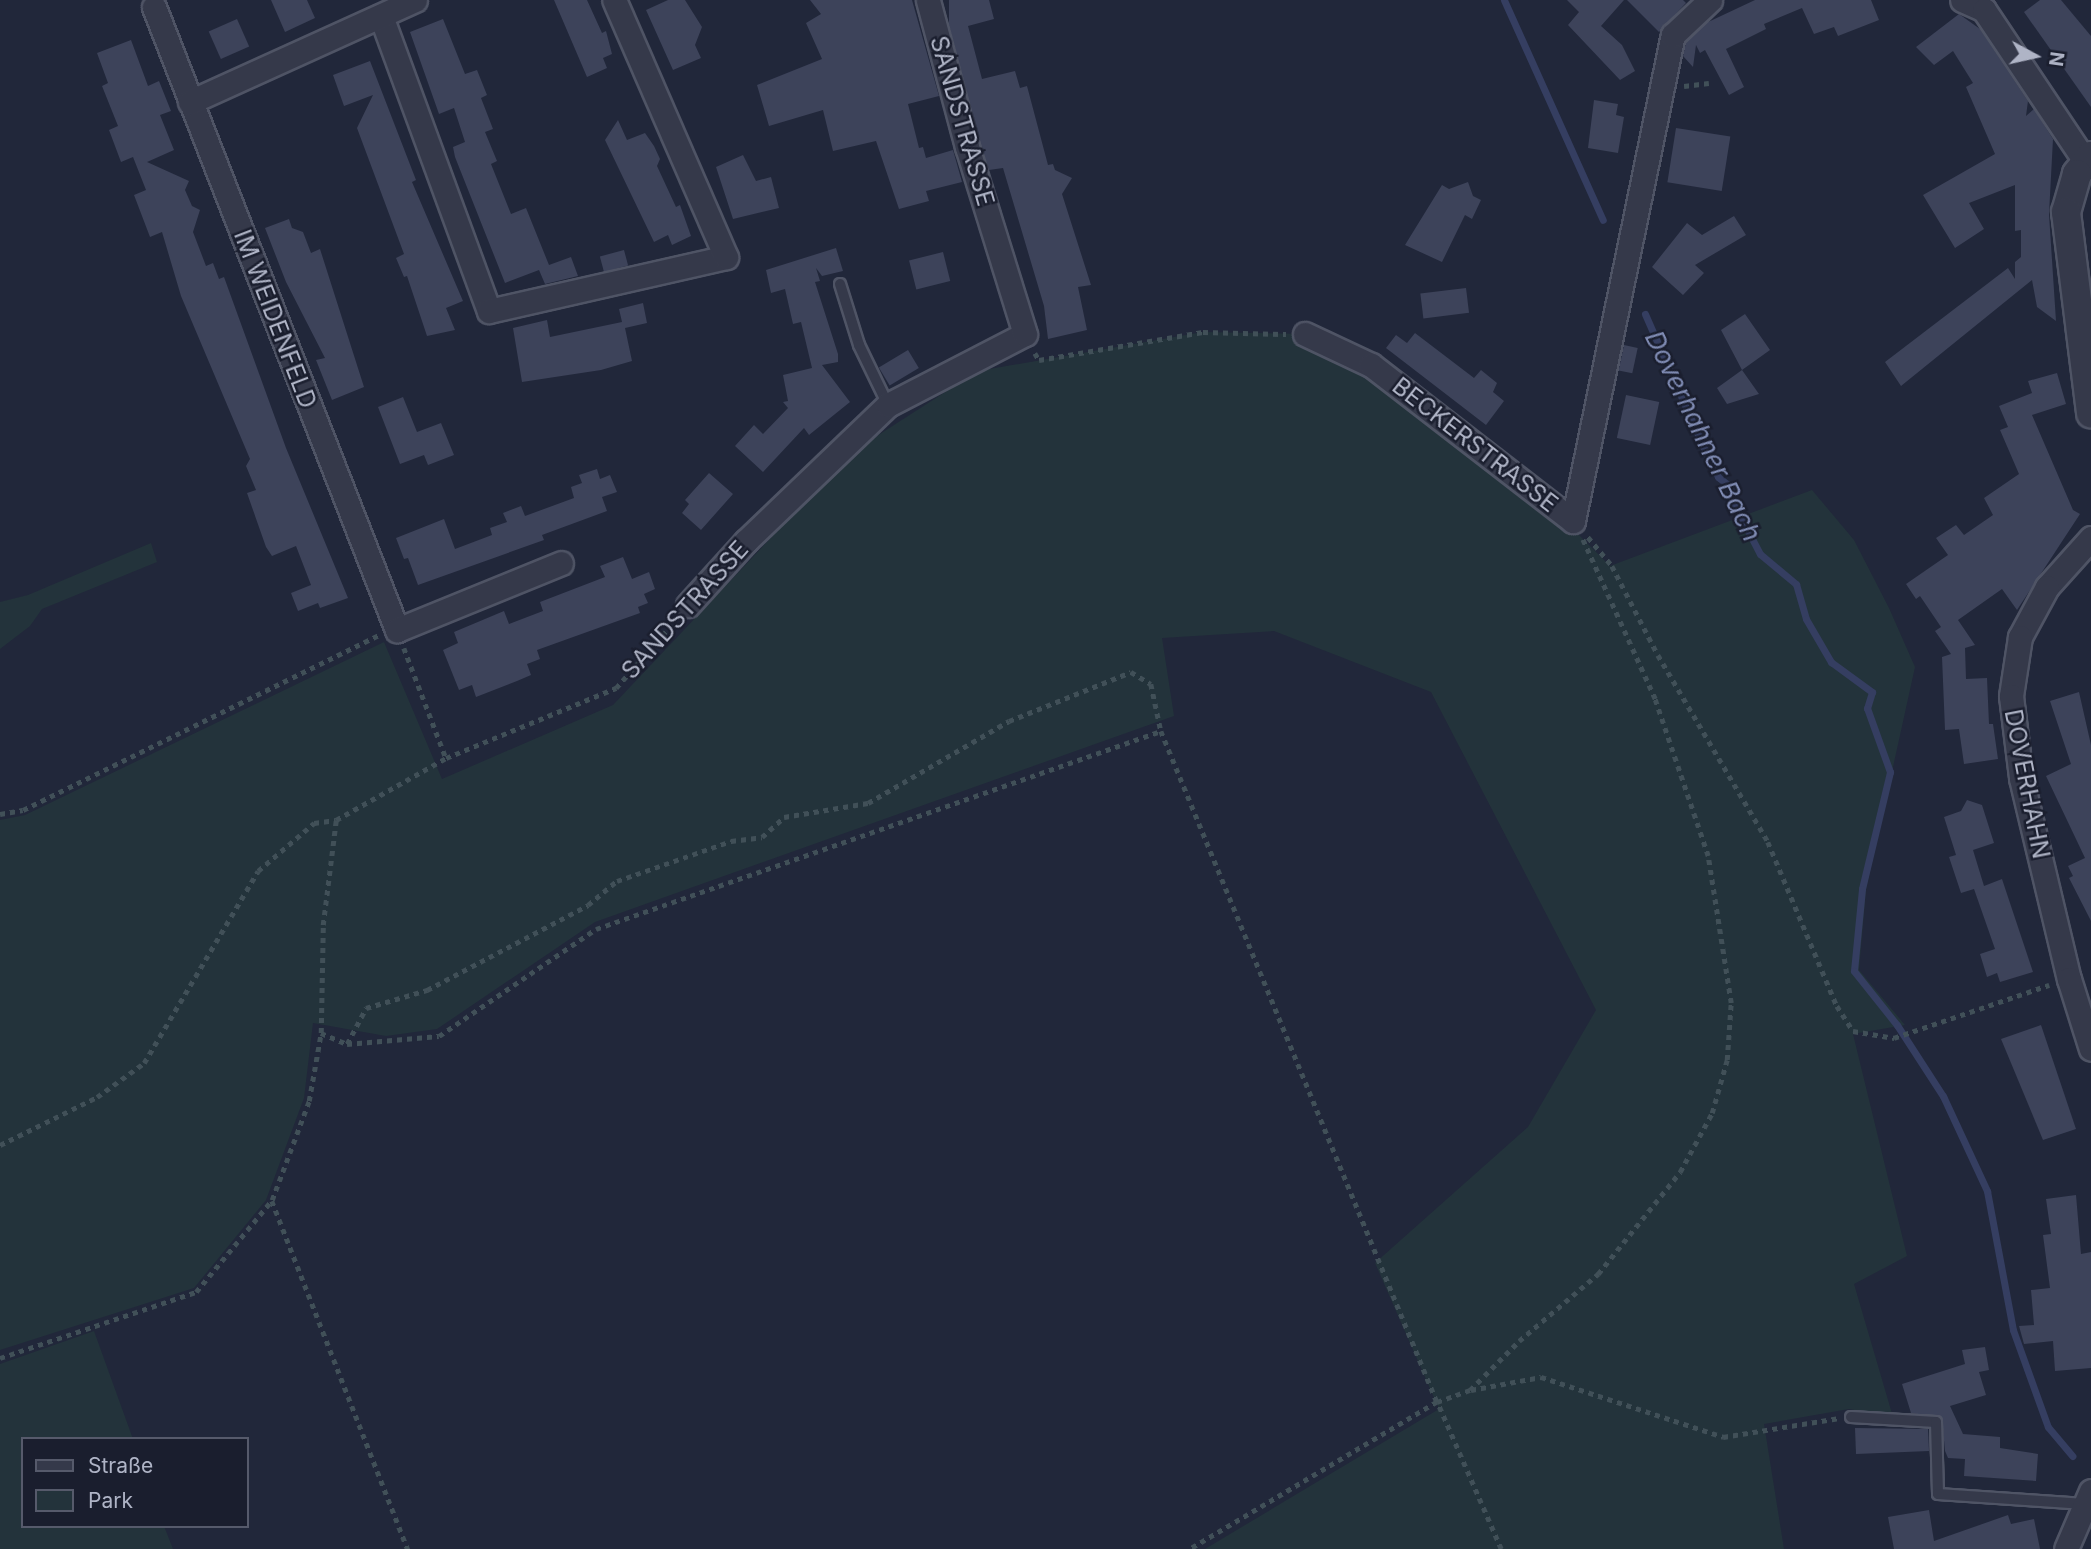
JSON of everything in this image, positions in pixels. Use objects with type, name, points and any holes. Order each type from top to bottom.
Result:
[{"type":"street","points":[[190,102],[415,0]]},
{"type":"street","points":[[381,16],[489,311],[726,257],[614,0]]},
{"type":"street","name":"SANDSTRASSE","points":[[688,605],[746,541],[888,405],[1025,334],[967,147],[928,0]]},
{"type":"street","name":"BECKERSTRASSE","points":[[1305,334],[1371,365],[1573,521],[1672,35],[1710,0]]},
{"type":"street","points":[[1962,0],[1984,10],[2088,159],[2071,188],[2066,212],[2091,413]]},
{"type":"street","name":"IM WEIDENFELD","points":[[153,7],[396,628]]},
{"type":"street","name":"DOVERHAHN","points":[[2091,538],[2047,586],[2020,637],[2011,696],[2021,778],[2069,979],[2091,1049]]},
{"type":"street","points":[[396,628],[561,563]]},
{"type":"street","points":[[2066,1549],[2088,1498]]},
{"type":"lane","points":[[840,284],[859,345],[888,405]]},
{"type":"lane","points":[[1851,1417],[1936,1422],[1938,1494],[2088,1498]]},
{"type":"path","points":[[1025,334],[1039,360],[1203,332],[1305,334]]},
{"type":"path","points":[[1573,521],[1612,566],[1658,655],[1768,842],[1837,1006],[1853,1031],[1894,1038],[1908,1030],[2069,979]]},
{"type":"path","points":[[1470,1390],[1519,1341],[1598,1274],[1679,1172],[1712,1113],[1727,1060],[1731,1003],[1709,856],[1655,699],[1573,521]]},
{"type":"path","name":"SANDSTRASSE","points":[[0,1145],[97,1097],[144,1063],[258,871],[314,823],[336,820],[446,758],[616,688],[688,605]]},
{"type":"path","points":[[0,814],[23,810],[396,628],[446,758]]},
{"type":"path","points":[[347,1044],[366,1008],[426,990],[588,905],[617,881],[731,841],[762,837],[784,817],[868,803],[1009,721],[1131,672],[1151,684],[1161,731],[1437,1402],[1501,1549]]},
{"type":"path","points":[[321,1032],[347,1044],[439,1036],[596,929],[1161,731]]},
{"type":"path","points":[[0,1359],[196,1292],[272,1200],[309,1101],[321,1032],[323,925],[336,820]]},
{"type":"path","points":[[272,1200],[408,1549]]},
{"type":"path","points":[[1190,1549],[1437,1402],[1470,1390],[1541,1377],[1723,1437],[1851,1417]]},
{"type":"green space","points":[[1203,332],[1305,334],[1371,365],[1534,490],[1610,566],[1812,490],[1854,540],[1889,608],[1915,667],[1866,890],[1859,970],[1905,1025],[1853,1034],[1907,1256],[1854,1284],[1893,1417],[1849,1409],[1764,1424],[1784,1549],[1205,1549],[1439,1409],[1375,1263],[1528,1127],[1596,1010],[1431,692],[1274,631],[1162,638],[1174,716],[595,922],[437,1029],[386,1036],[313,1023],[304,1098],[266,1200],[194,1288],[0,1350],[0,820],[25,815],[384,642],[442,779],[613,705],[852,452],[978,371]]},
{"type":"green space","points":[[151,543],[157,562],[42,609],[30,626],[0,649],[0,602],[28,595]]},
{"type":"green space","points":[[94,1331],[132,1437],[21,1437],[21,1528],[165,1528],[173,1549],[0,1549],[0,1364]]},
{"type":"building","points":[[271,0],[307,0],[315,18],[285,32]]},
{"type":"building","points":[[554,0],[587,0],[602,33],[606,31],[612,54],[603,58],[607,68],[587,77]]},
{"type":"building","points":[[668,0],[685,0],[702,27],[695,45],[701,58],[673,70],[646,10]]},
{"type":"building","points":[[810,0],[912,0],[939,96],[908,104],[919,148],[923,147],[926,158],[953,150],[962,182],[926,191],[929,201],[899,209],[876,141],[833,151],[823,110],[769,126],[757,85],[822,59],[806,23],[821,14]]},
{"type":"building","points":[[949,0],[989,0],[994,19],[968,26],[982,79],[1015,71],[1020,88],[1027,86],[1048,165],[1053,164],[1055,170],[1072,178],[1062,194],[1091,285],[1078,287],[1087,330],[1048,339],[1044,306],[1003,168],[989,170],[980,143],[949,25]]},
{"type":"building","points":[[1567,0],[1624,0],[1601,26],[1622,45],[1635,71],[1620,80],[1568,25],[1579,12]]},
{"type":"building","points":[[1627,0],[1683,0],[1686,3],[1659,32]]},
{"type":"building","points":[[1755,0],[1871,0],[1879,20],[1838,36],[1834,27],[1814,34],[1802,8],[1764,24],[1766,29],[1726,49],[1744,87],[1729,95],[1705,50],[1700,53],[1696,45],[1693,67],[1683,56],[1686,42],[1706,23]]},
{"type":"building","points":[[2040,0],[2061,0],[2091,36],[2091,107],[2024,12]]},
{"type":"building","points":[[1959,14],[1980,29],[2028,101],[2026,116],[2034,109],[2053,139],[2049,214],[2056,321],[2037,307],[2032,280],[1901,386],[1885,362],[2008,268],[2015,279],[2015,262],[2021,257],[2021,230],[2015,231],[2015,185],[1969,203],[1984,229],[1955,248],[1923,195],[1995,154],[1966,87],[1973,83],[1953,51],[1934,65],[1916,47]]},
{"type":"building","points":[[237,19],[249,46],[221,59],[209,32]]},
{"type":"building","points":[[443,19],[465,74],[477,70],[487,95],[481,98],[493,129],[485,132],[497,161],[491,164],[511,214],[526,208],[549,265],[571,257],[578,276],[545,284],[539,270],[505,283],[455,157],[453,147],[465,142],[454,108],[439,114],[410,32]]},
{"type":"building","points":[[131,40],[148,86],[159,81],[171,111],[160,115],[174,150],[147,162],[189,181],[185,190],[192,206],[200,210],[193,232],[206,266],[213,263],[219,279],[224,277],[286,448],[348,598],[320,608],[318,603],[298,611],[291,593],[311,585],[296,546],[272,556],[266,547],[247,493],[256,490],[246,466],[250,459],[181,296],[162,232],[150,237],[134,195],[146,190],[133,157],[121,162],[109,130],[118,126],[102,86],[108,83],[97,53]]},
{"type":"building","points":[[370,61],[416,180],[412,182],[463,301],[446,308],[455,330],[427,336],[407,276],[404,277],[396,258],[404,254],[357,128],[373,95],[344,106],[333,75]]},
{"type":"building","points":[[1594,100],[1618,104],[1616,115],[1624,117],[1618,153],[1588,148]]},
{"type":"building","points":[[618,120],[627,140],[645,133],[654,146],[660,159],[657,166],[676,207],[680,205],[691,236],[672,245],[668,235],[654,242],[605,140]]},
{"type":"building","points":[[1676,128],[1730,137],[1722,191],[1667,182]]},
{"type":"building","points":[[743,155],[756,181],[771,177],[779,208],[733,219],[716,167]]},
{"type":"building","points":[[1468,182],[1473,196],[1481,200],[1472,219],[1465,215],[1442,262],[1405,245],[1442,185],[1449,189]]},
{"type":"building","points":[[1734,216],[1746,235],[1695,265],[1704,273],[1683,295],[1652,267],[1687,223],[1702,235]]},
{"type":"building","points":[[289,219],[292,228],[303,232],[311,253],[320,249],[364,387],[332,400],[316,360],[325,358],[286,282],[265,228]]},
{"type":"building","points":[[836,248],[843,271],[822,276],[816,268],[820,281],[815,282],[838,354],[838,362],[822,365],[850,402],[809,435],[804,428],[763,472],[735,446],[754,425],[763,434],[788,408],[783,402],[788,401],[783,375],[812,368],[801,322],[793,324],[785,289],[771,293],[766,270]]},
{"type":"building","points":[[624,250],[628,265],[604,272],[600,256]]},
{"type":"building","points":[[943,252],[950,281],[916,290],[909,260]]},
{"type":"building","points":[[1466,288],[1469,313],[1423,318],[1420,294]]},
{"type":"building","points":[[643,303],[647,323],[625,328],[632,361],[601,370],[522,382],[513,328],[547,320],[550,337],[622,322],[619,309]]},
{"type":"building","points":[[1745,314],[1770,350],[1742,370],[1721,330]]},
{"type":"building","points":[[1415,333],[1474,378],[1481,370],[1497,383],[1493,392],[1504,401],[1486,425],[1386,348],[1396,335],[1407,343]]},
{"type":"building","points":[[1624,345],[1638,348],[1632,373],[1619,370]]},
{"type":"building","points":[[908,350],[919,368],[890,386],[879,368]]},
{"type":"building","points":[[1742,370],[1759,394],[1727,404],[1717,388]]},
{"type":"building","points":[[2057,373],[2066,404],[2032,415],[2073,510],[2080,514],[2017,610],[2002,589],[1958,620],[1975,645],[1965,648],[1966,679],[1987,678],[1989,724],[1993,724],[1998,759],[1964,764],[1959,729],[1945,730],[1942,657],[1951,654],[1935,631],[1941,627],[1920,596],[1916,599],[1906,584],[1948,555],[1936,538],[1956,525],[1964,535],[1993,515],[1984,498],[2019,474],[2000,430],[2008,427],[1999,406],[2032,393],[2028,381]]},
{"type":"building","points":[[1626,395],[1659,402],[1650,445],[1617,438]]},
{"type":"building","points":[[403,397],[417,432],[441,423],[454,455],[428,465],[424,455],[400,464],[378,407]]},
{"type":"building","points":[[597,469],[600,479],[610,475],[617,492],[602,497],[607,511],[542,535],[544,540],[418,585],[408,558],[404,559],[396,538],[444,519],[455,549],[492,535],[490,528],[507,522],[503,513],[521,506],[525,516],[574,498],[571,487],[582,483],[579,475]]},
{"type":"building","points":[[709,473],[733,494],[701,530],[682,513],[689,504],[685,500]]},
{"type":"building","points":[[623,557],[632,579],[649,572],[655,589],[644,594],[648,603],[638,607],[640,613],[537,650],[540,659],[527,664],[531,675],[517,681],[476,697],[472,685],[459,690],[443,650],[458,643],[454,632],[504,611],[509,624],[543,611],[540,602],[605,577],[600,566]]},
{"type":"building","points":[[2079,692],[2091,745],[2091,921],[2069,878],[2073,876],[2068,866],[2085,858],[2046,776],[2071,764],[2050,701]]},
{"type":"building","points":[[1967,800],[1982,805],[1994,843],[1973,850],[1984,886],[2002,879],[2033,972],[2000,982],[1997,973],[1987,977],[1980,954],[1995,949],[1974,889],[1961,893],[1949,857],[1956,855],[1944,817],[1961,811]]},
{"type":"building","points":[[2041,1025],[2076,1129],[2043,1140],[2001,1039]]},
{"type":"building","points":[[2076,1195],[2081,1254],[2091,1252],[2091,1368],[2055,1371],[2053,1341],[2024,1344],[2019,1326],[2034,1325],[2031,1290],[2050,1288],[2043,1235],[2051,1234],[2046,1199]]},
{"type":"building","points":[[1985,1347],[1989,1370],[1979,1372],[1986,1395],[1950,1406],[1963,1434],[2000,1437],[2000,1448],[2038,1454],[2036,1481],[1964,1476],[1965,1459],[1948,1458],[1945,1451],[1942,1418],[1911,1413],[1902,1384],[1965,1364],[1962,1350]]},
{"type":"building","points":[[1855,1428],[1928,1429],[1929,1451],[1856,1454]]},
{"type":"building","points":[[1929,1510],[1934,1541],[2008,1515],[2011,1524],[2034,1519],[2040,1549],[1894,1549],[1888,1517]]},
{"type":"waterway","name":"Doverhahner Bach","points":[[1504,0],[1603,220]]},
{"type":"waterway","name":"Doverhahner Bach","points":[[1645,314],[1707,455],[1718,477],[1731,487],[1735,506],[1760,554],[1796,584],[1806,619],[1831,662],[1872,692],[1867,708],[1890,772],[1862,889],[1854,971],[1897,1025],[1943,1096],[1987,1191],[2013,1330],[2048,1427],[2072,1456]]}]
